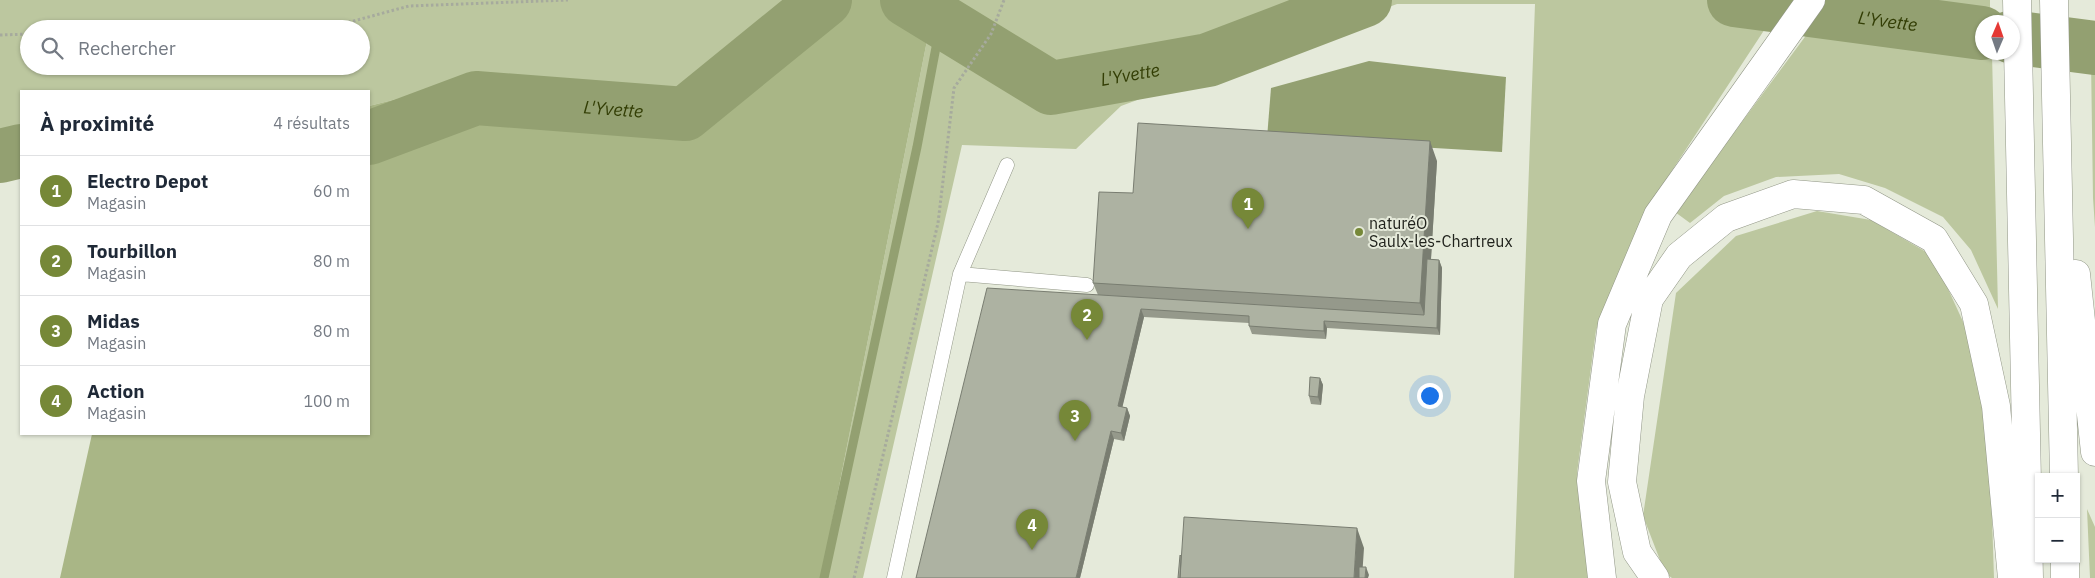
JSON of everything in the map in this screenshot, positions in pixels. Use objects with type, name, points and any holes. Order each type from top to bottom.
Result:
[{"type":"highway","points":[[1602,578],[1591,481],[1612,324],[1658,215],[1811,0]]},
{"type":"highway","points":[[2017,5],[2029,578]]},
{"type":"highway","points":[[2054,5],[2064,473]]},
{"type":"highway","points":[[2056,92],[2095,452]]},
{"type":"highway","points":[[1655,578],[1637,552],[1622,482],[1630,396],[1649,299],[1679,256],[1726,218],[1793,194],[1864,200],[1934,238],[1974,304],[1996,406],[2012,578]]},
{"type":"highway","points":[[2065,563],[2065,578]]},
{"type":"lane","points":[[894,578],[960,274],[1007,165]]},
{"type":"lane","points":[[960,274],[1087,285]]},
{"type":"path","points":[[357,20],[409,6],[568,0]]},
{"type":"path","points":[[854,578],[938,222],[954,88],[992,34],[1004,0]]},
{"type":"path","points":[[0,35],[20,34]]},
{"type":"shaded area","points":[[0,0],[799,0],[692,90],[643,96],[550,85],[472,80],[370,106],[370,90],[20,90],[20,165],[0,170]]},
{"type":"shaded area","points":[[799,0],[935,0],[821,578],[60,578],[92,435],[370,435],[370,106],[472,80],[550,85],[643,96],[692,90]]},
{"type":"shaded area","points":[[935,0],[1784,0],[1650,204],[1596,330],[1577,473],[1590,578],[1514,578],[1535,4],[1397,4],[1121,106],[1076,149],[962,145],[863,578],[821,578]]},
{"type":"shaded area","points":[[1907,0],[1990,0],[1990,12]]},
{"type":"shaded area","points":[[1816,22],[1891,31],[1975,46],[1975,60],[1992,60],[1998,309],[1971,250],[1943,217],[1885,188],[1839,174],[1776,177],[1724,196],[1690,223],[1675,212]]},
{"type":"shaded area","points":[[1369,61],[1506,77],[1502,152],[1267,138],[1271,88]]},
{"type":"shaded area","points":[[2091,61],[2095,62],[2095,227],[2093,198]]},
{"type":"shaded area","points":[[1817,211],[1871,220],[1933,256],[1970,337],[1990,455],[1994,578],[1672,578],[1665,573],[1643,516],[1676,293],[1736,236]]},
{"type":"shaded area","points":[[2087,509],[2095,527],[2095,578],[2090,578]]},
{"type":"building","points":[[1138,123],[1430,141],[1420,303],[1093,283],[1099,192],[1133,193]]},
{"type":"building","points":[[1427,259],[1439,260],[1437,328],[1324,321],[1324,331],[1305,330],[1249,326],[1249,316],[1141,309],[1118,406],[1127,408],[1121,433],[1111,431],[1076,578],[916,578],[987,288],[1424,315]]},
{"type":"building","points":[[1310,377],[1320,378],[1318,397],[1309,396]]},
{"type":"building","points":[[1184,517],[1357,528],[1354,578],[1180,578]]},
{"type":"building","points":[[1180,555],[1180,578],[1178,578]]},
{"type":"building","points":[[1359,567],[1366,567],[1365,578],[1359,578]]},
{"type":"waterway","name":"L'Yvette","points":[[370,138],[476,98],[685,114],[825,0]]},
{"type":"waterway","name":"L'Yvette","points":[[907,0],[1051,88],[1208,60],[1365,0]]},
{"type":"waterway","name":"L'Yvette","points":[[1734,0],[1975,32]]},
{"type":"waterway","points":[[824,578],[917,147],[941,21]]},
{"type":"waterway","name":"L'Yvette","points":[[2020,38],[2095,48]]},
{"type":"waterway","name":"L'Yvette","points":[[0,156],[20,151]]},
{"type":"place","name":"Electro Depot","points":[[1248,229]]},
{"type":"place","name":"naturéO Saulx-les-Chartreux","points":[[1359,232]]},
{"type":"place","name":"Tourbillon","points":[[1087,340]]},
{"type":"place","name":"Midas","points":[[1075,441]]},
{"type":"place","name":"Action","points":[[1032,550]]}]
